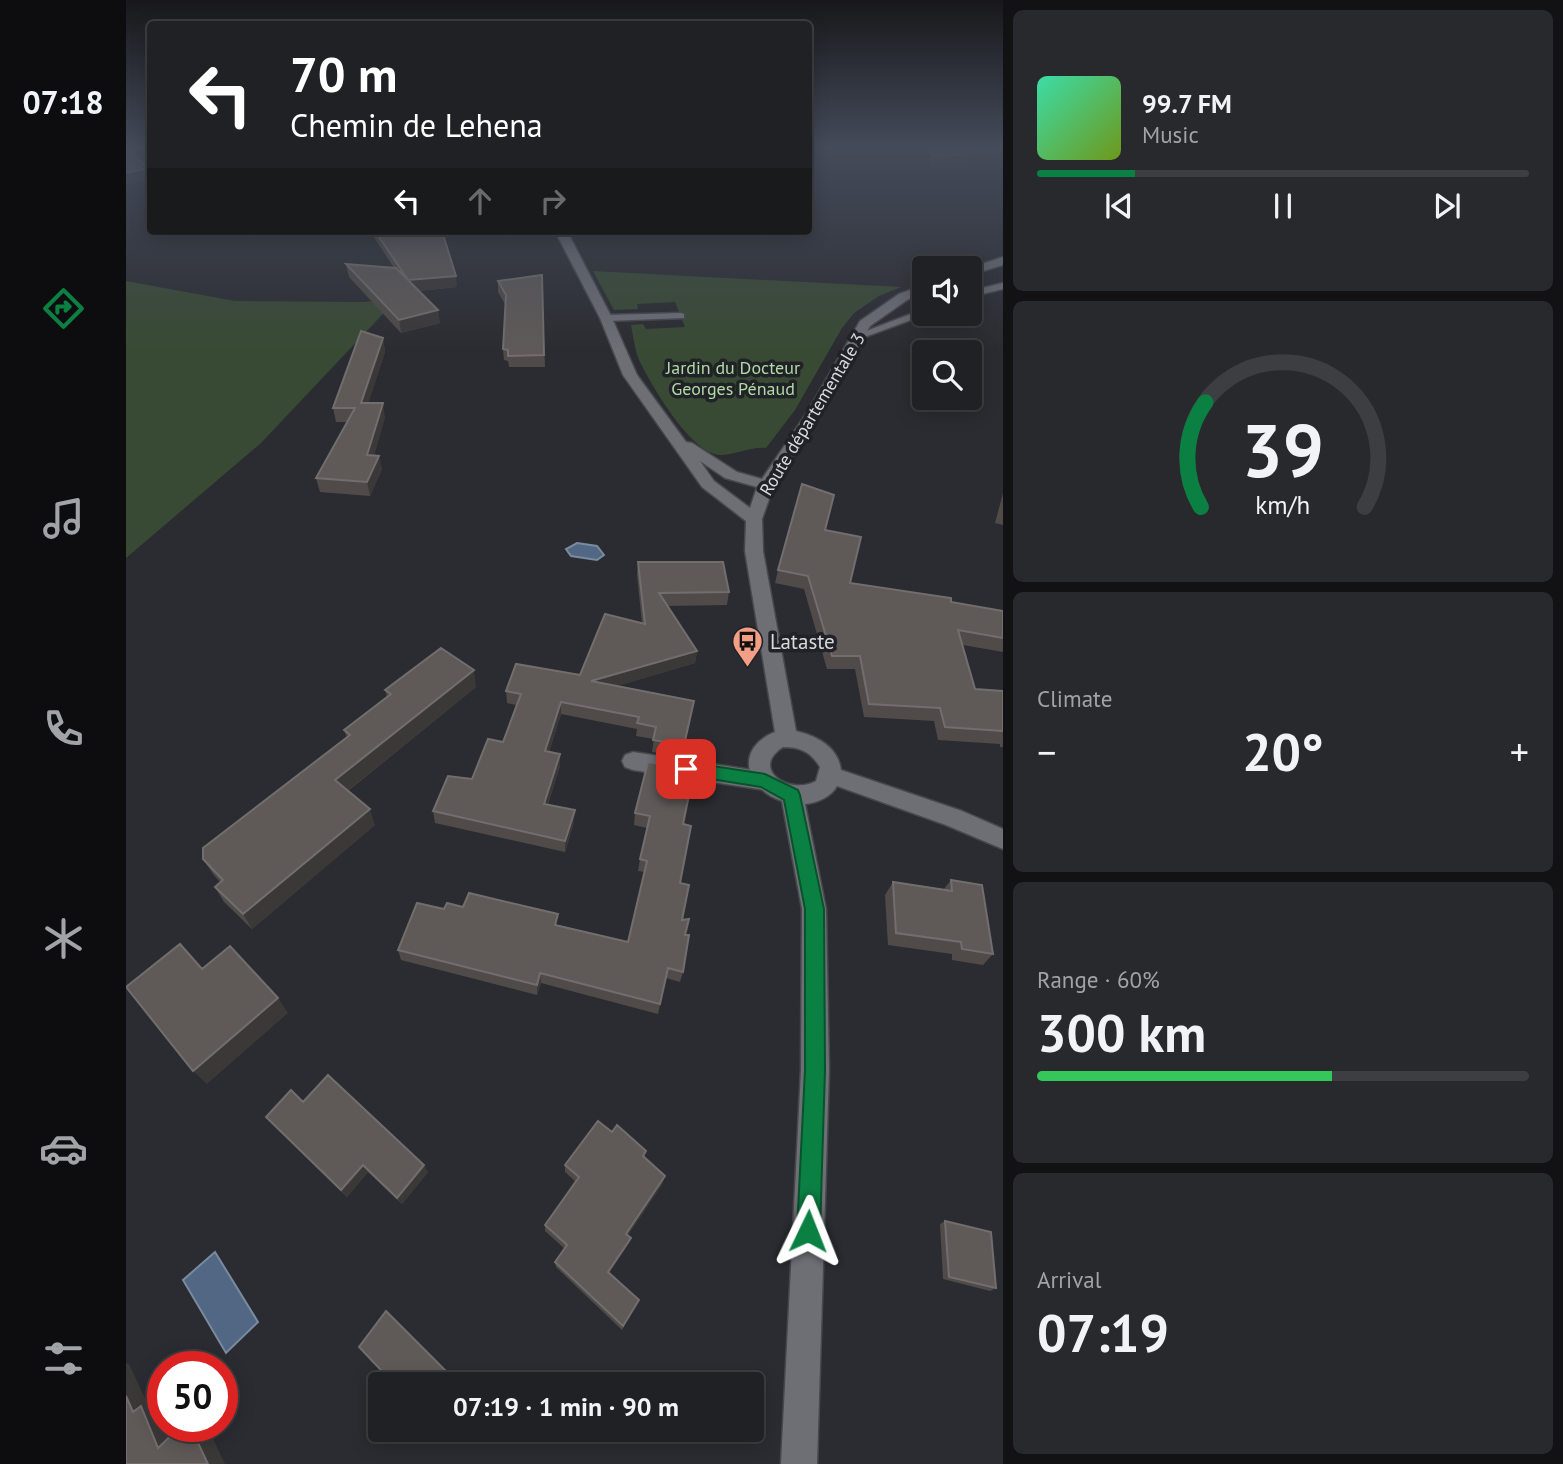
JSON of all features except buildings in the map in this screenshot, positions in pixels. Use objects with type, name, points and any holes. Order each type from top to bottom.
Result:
[{"type":"main road","points":[[563,235],[606,318],[630,375],[708,484],[754,519]]},
{"type":"main road","points":[[982,268],[1003,261]]},
{"type":"main road","name":"Route départementale 3","points":[[787,738],[754,551],[754,519],[766,485],[816,411],[865,324],[912,294]]},
{"type":"main road","points":[[675,438],[731,475],[766,485]]},
{"type":"main road","points":[[787,738],[806,741],[822,752],[831,767],[831,775],[821,790],[808,796],[792,795],[772,788],[765,781],[758,766],[760,752],[771,742],[787,738]]},
{"type":"main road","points":[[633,761],[765,781]]},
{"type":"main road","points":[[831,775],[954,818],[1003,839]]},
{"type":"main road","points":[[792,795],[814,909],[815,1070],[799,1464]]},
{"type":"lane","points":[[982,291],[1003,286]]},
{"type":"lane","points":[[606,318],[681,316]]},
{"type":"lane","points":[[858,337],[912,317]]},
{"type":"green space","name":"Jardin du Docteur Georges Pénaud","points":[[593,271],[901,287],[879,296],[854,313],[842,328],[795,410],[766,448],[719,455],[696,443],[684,431],[653,386],[637,353],[631,325],[643,324],[646,329],[685,327],[675,302],[637,304],[638,309],[614,310]]},
{"type":"green space","points":[[126,281],[235,301],[365,302],[398,298],[261,443],[126,558]]},
{"type":"water","points":[[577,543],[597,546],[604,555],[597,560],[571,556],[566,549]]},
{"type":"water","points":[[215,1252],[258,1322],[228,1351],[225,1351],[183,1280]]},
{"type":"place","name":"Lataste","points":[[747,668]]},
{"type":"route","points":[[686,769],[765,781],[772,788],[792,795],[814,909],[815,1070],[808,1231]]}]
